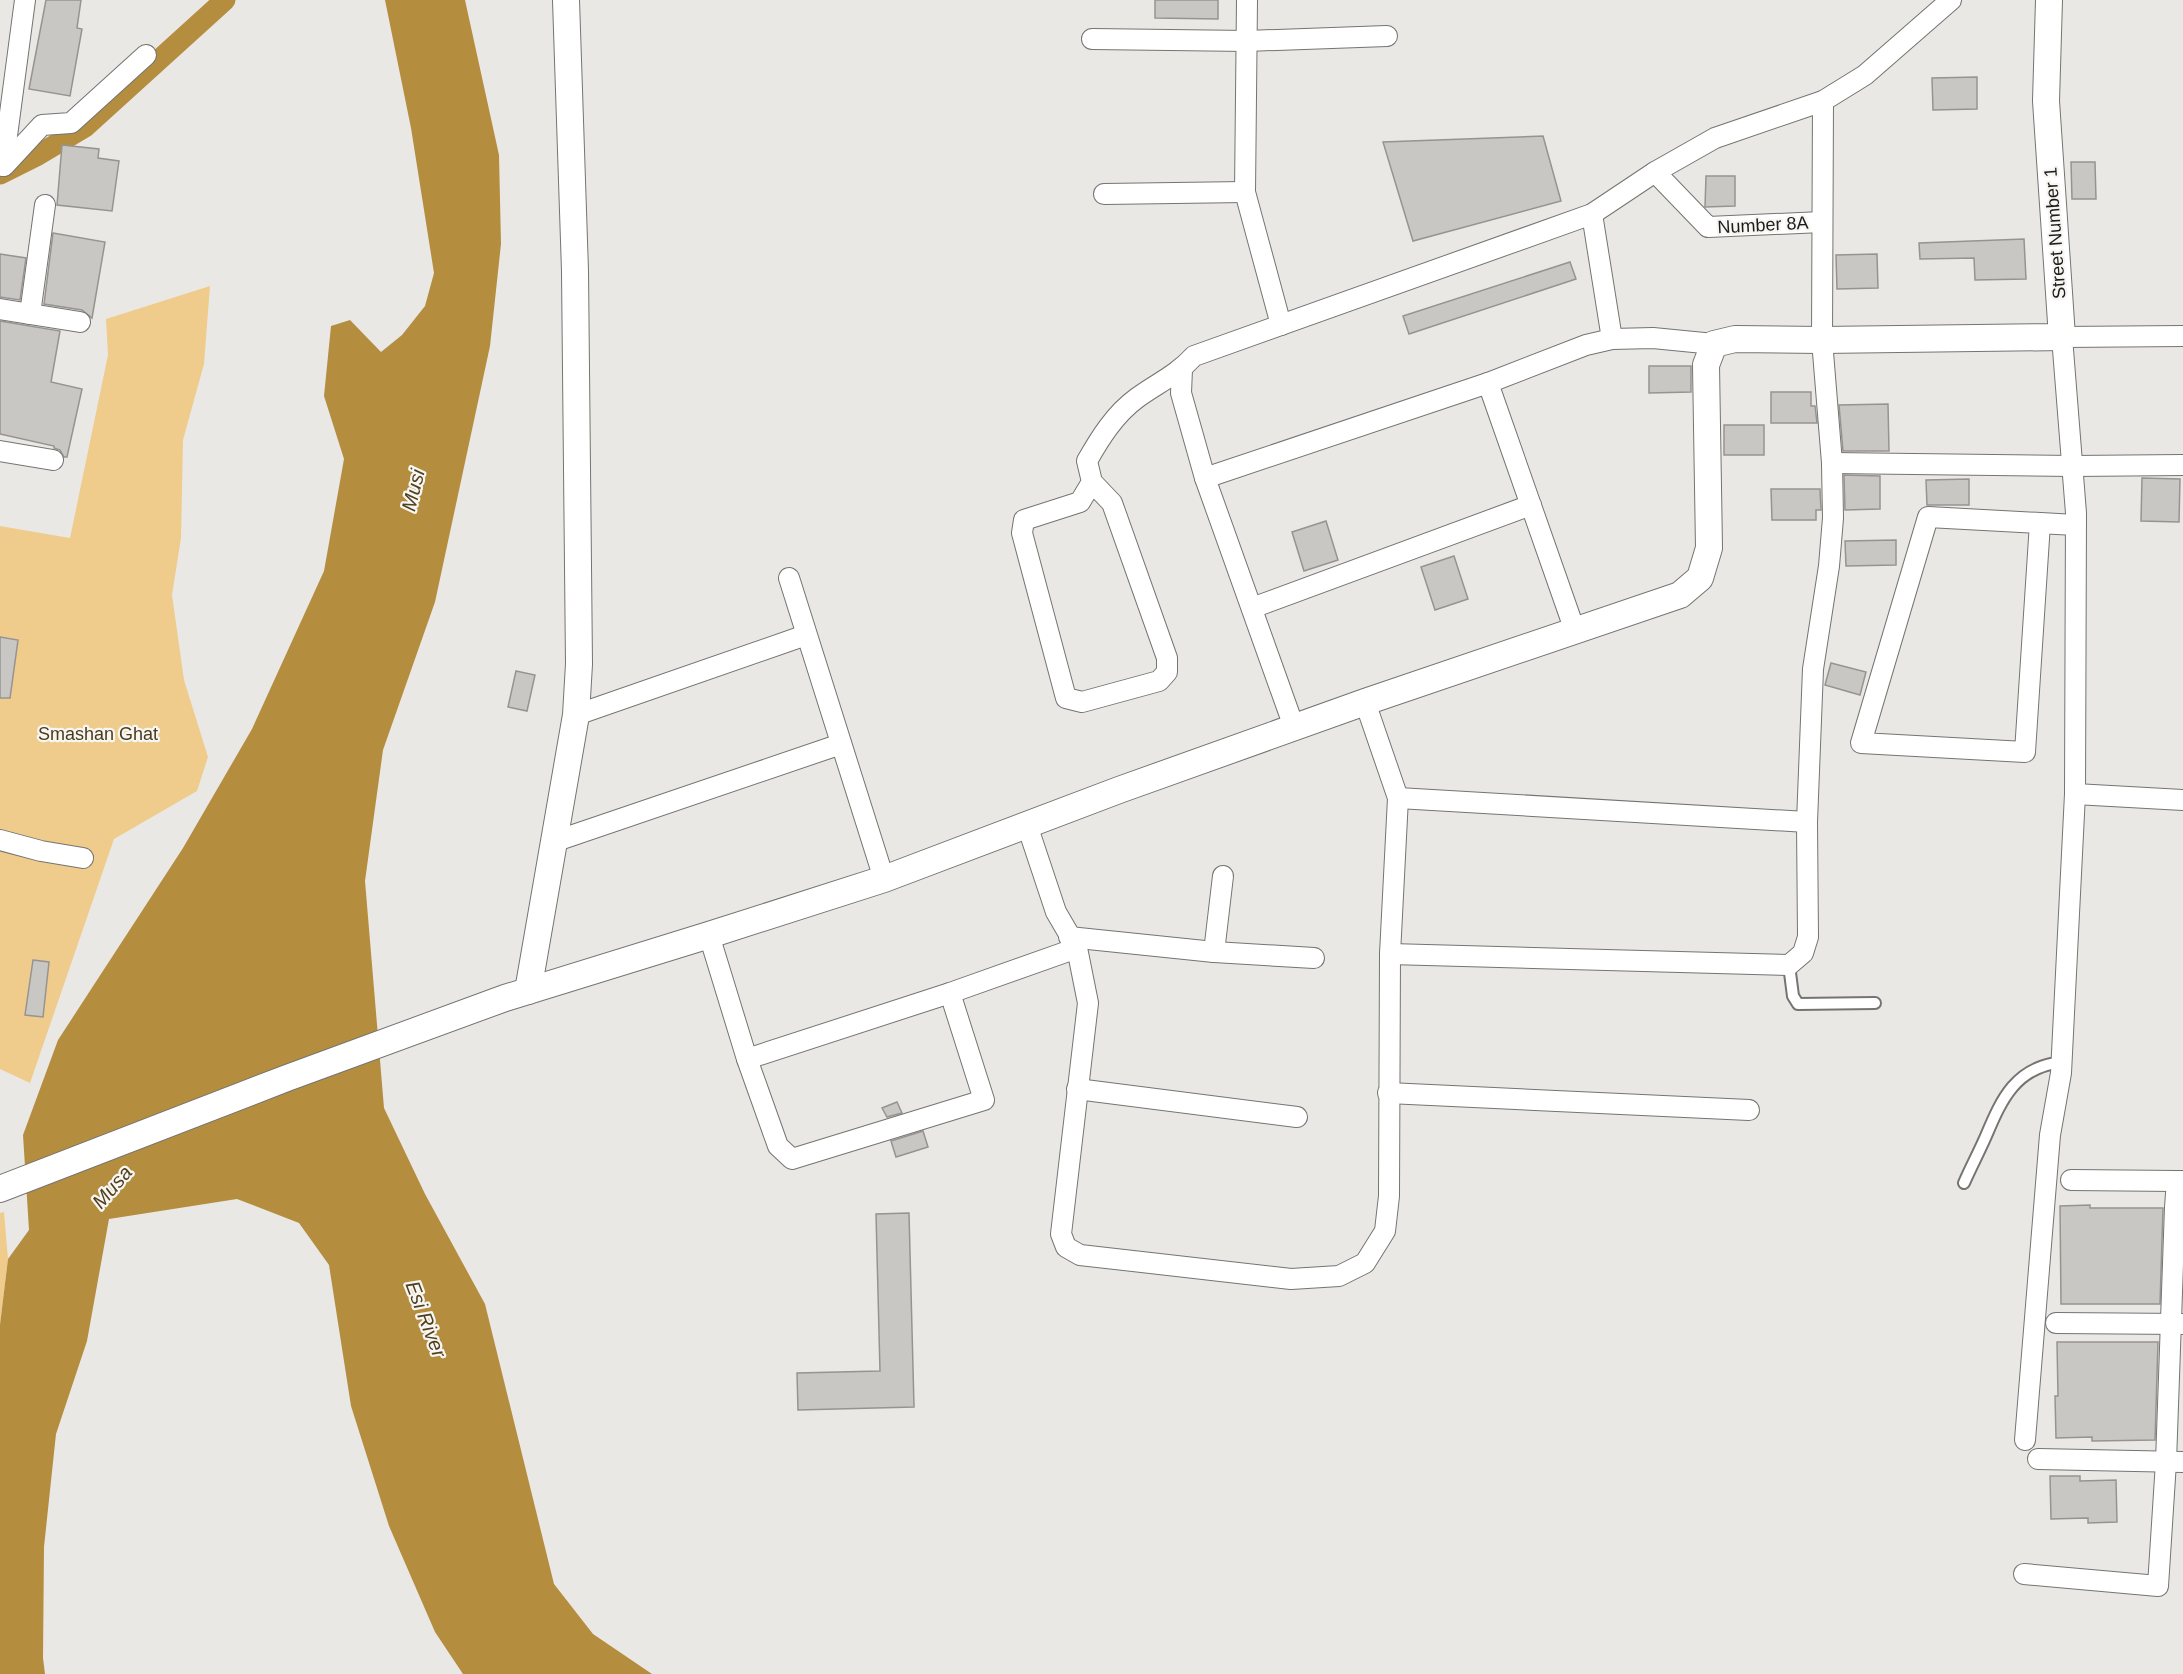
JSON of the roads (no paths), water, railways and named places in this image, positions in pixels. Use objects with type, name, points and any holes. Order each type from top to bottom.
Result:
[{"type":"street","points":[[2,166],[25,0]]},
{"type":"street","points":[[516,994],[553,842],[576,716],[579,664],[574,271],[566,0]]},
{"type":"street","points":[[1247,0],[1245,192],[1281,325]]},
{"type":"street","points":[[1092,482],[1080,502],[1024,520],[1022,533],[1066,698],[1082,702],[1159,681],[1167,672],[1167,658],[1112,503],[1092,482],[1087,461],[1102,434],[1135,399],[1182,369],[1194,356],[1592,214],[1655,172],[1715,138],[1823,101],[1865,75],[1951,0]]},
{"type":"street","name":"Street Number 1","points":[[2025,1440],[2050,1135],[2062,1062],[2074,794],[2076,525],[2046,101],[2049,0]]},
{"type":"street","points":[[1092,39],[1247,41],[1387,36]]},
{"type":"street","points":[[2,166],[42,125],[71,123],[146,55]]},
{"type":"street","points":[[1390,954],[1789,965],[1803,953],[1808,936],[1807,822],[1813,669],[1829,566],[1833,518],[1832,463],[1822,340],[1823,101]]},
{"type":"street","name":"Number 8A","points":[[1655,172],[1708,227],[1822,222]]},
{"type":"street","points":[[1104,194],[1245,192]]},
{"type":"street","points":[[30,314],[45,205]]},
{"type":"street","points":[[1592,214],[1612,339]]},
{"type":"street","points":[[0,309],[80,322]]},
{"type":"street","points":[[1205,478],[1488,383],[1587,345],[1612,339],[1653,338],[1714,345],[1735,339],[2183,336]]},
{"type":"street","points":[[0,1189],[287,1078],[516,994],[884,879],[1365,702],[1680,596],[1700,578],[1709,548],[1706,365],[1714,345]]},
{"type":"street","points":[[1182,369],[1181,393],[1205,478],[1294,728]]},
{"type":"street","points":[[1488,383],[1575,632]]},
{"type":"street","points":[[0,451],[53,460]]},
{"type":"street","points":[[1832,463],[2183,465]]},
{"type":"street","points":[[1252,609],[1531,505]]},
{"type":"street","points":[[2040,523],[2025,752],[1861,743],[1928,517],[2040,523],[2076,525]]},
{"type":"street","points":[[789,578],[884,879]]},
{"type":"street","points":[[576,716],[806,634]]},
{"type":"street","points":[[1027,825],[1056,912],[1073,943],[1088,1003],[1061,1234],[1066,1247],[1080,1256],[1291,1279],[1340,1276],[1365,1263],[1385,1231],[1389,1196],[1390,954],[1398,798],[1365,702]]},
{"type":"street","points":[[553,842],[841,744]]},
{"type":"street","points":[[2074,794],[2183,800]]},
{"type":"street","points":[[1398,798],[1807,822]]},
{"type":"street","points":[[0,840],[40,851],[83,858]]},
{"type":"street","points":[[1214,952],[1223,876]]},
{"type":"street","points":[[709,935],[747,1059],[778,1146],[792,1159],[984,1100],[950,993]]},
{"type":"street","points":[[747,1059],[950,993],[1073,943],[1314,958]]},
{"type":"street","points":[[1077,1089],[1297,1117]]},
{"type":"street","points":[[1388,1093],[1749,1110]]},
{"type":"street","points":[[2024,1574],[2158,1586],[2175,1462],[2180,1181],[2071,1180]]},
{"type":"street","points":[[2056,1323],[2177,1323]]},
{"type":"street","points":[[2038,1459],[2175,1462]]},
{"type":"lane","points":[[1789,965],[1793,996],[1798,1004],[1875,1003]]},
{"type":"lane","points":[[1964,1183],[1997,1110],[2015,1083],[2031,1070],[2062,1062]]},
{"type":"water","points":[[385,0],[465,0],[499,155],[501,244],[490,346],[435,602],[383,750],[365,881],[384,1108],[425,1194],[485,1304],[554,1584],[593,1634],[652,1674],[463,1674],[435,1632],[389,1526],[351,1406],[329,1265],[299,1223],[237,1199],[109,1219],[87,1341],[56,1434],[44,1547],[43,1658],[45,1674],[0,1674],[0,1325],[8,1259],[29,1230],[23,1135],[58,1040],[183,848],[252,729],[324,571],[344,459],[324,396],[331,326],[350,320],[381,352],[402,335],[425,306],[434,273],[411,128]]},
{"type":"waterway","points":[[0,174],[85,127],[225,0]]},
{"type":"water label","name":"Musi","points":[[413,490]]},
{"type":"water label","name":"Musa","points":[[112,1187]]},
{"type":"water label","name":"Esi River","points":[[426,1319]]},
{"type":"park label","name":"Smashan Ghat","points":[[98,734]]}]
